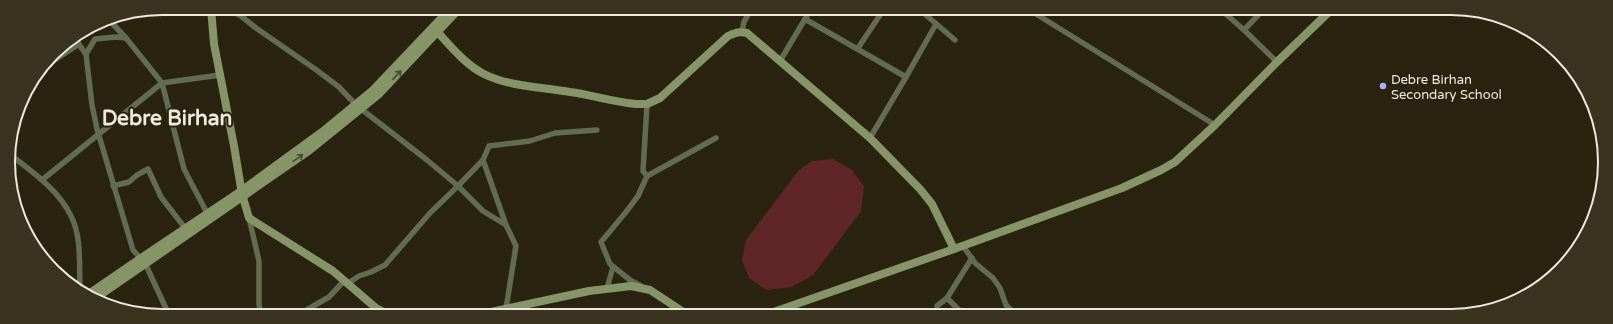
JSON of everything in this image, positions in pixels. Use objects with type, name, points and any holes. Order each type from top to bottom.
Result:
[{"type":"street","points":[[212,15],[214,44],[242,194],[258,260],[260,309]]},
{"type":"street","points":[[238,15],[329,79],[359,107],[458,186],[483,211],[506,225]]},
{"type":"street","points":[[93,292],[310,150],[359,107],[378,95],[435,30],[445,15]]},
{"type":"street","points":[[435,30],[452,15]]},
{"type":"street","points":[[742,31],[748,15]]},
{"type":"street","points":[[780,61],[807,15]]},
{"type":"street","points":[[858,48],[880,15]]},
{"type":"street","points":[[926,15],[955,40]]},
{"type":"street","points":[[1040,15],[1215,125]]},
{"type":"street","points":[[1227,15],[1277,62]]},
{"type":"street","points":[[1244,30],[1258,15]]},
{"type":"street","points":[[782,309],[964,246],[1122,188],[1161,170],[1175,162],[1215,125],[1326,15]]},
{"type":"street","points":[[805,19],[858,48],[906,77]]},
{"type":"street","points":[[113,24],[126,38],[162,83],[184,168],[207,213]]},
{"type":"street","points":[[870,138],[936,24]]},
{"type":"street","points":[[435,30],[469,64],[484,74],[498,80],[572,92],[624,103],[647,104],[660,98],[728,36],[742,31],[747,33],[870,138],[920,189],[932,204],[954,249]]},
{"type":"street","points":[[86,54],[95,39],[116,37],[126,38]]},
{"type":"street","points":[[59,57],[79,44],[86,54],[92,105],[98,134],[133,250],[143,260],[166,309]]},
{"type":"street","points":[[42,180],[162,83],[220,75]]},
{"type":"street","points":[[647,104],[643,171],[647,176]]},
{"type":"street","points":[[309,309],[329,297],[346,282],[372,272],[385,265],[430,213],[483,160],[489,146],[530,141],[555,133],[597,130]]},
{"type":"street","points":[[679,309],[650,290],[630,280],[613,267],[610,264],[601,242],[634,202],[647,176],[716,138]]},
{"type":"street","points":[[15,159],[42,180],[63,203],[72,217],[77,237],[80,284]]},
{"type":"street","points":[[483,160],[506,225],[516,246],[506,309]]},
{"type":"street","points":[[113,186],[129,182],[148,170],[161,197],[185,228]]},
{"type":"street","points":[[99,295],[185,228],[207,213],[242,194]]},
{"type":"street","points":[[249,218],[333,271],[378,309]]},
{"type":"street","points":[[964,246],[975,263],[993,278],[1000,288],[1006,305],[1010,309]]},
{"type":"street","points":[[937,306],[947,298],[972,258]]},
{"type":"street","points":[[607,288],[613,267]]},
{"type":"street","points":[[518,309],[589,291],[607,288],[631,286],[650,290]]},
{"type":"street","points":[[947,298],[958,309]]},
{"type":"shaded area","points":[[833,159],[851,169],[864,186],[861,211],[813,275],[792,287],[766,290],[749,278],[742,260],[746,240],[799,170],[812,161]]},
{"type":"place","name":"Debre Birhan Secondary School","points":[[1383,86]]},
{"type":"district","name":"Debre Birhan","points":[[167,118]]}]
